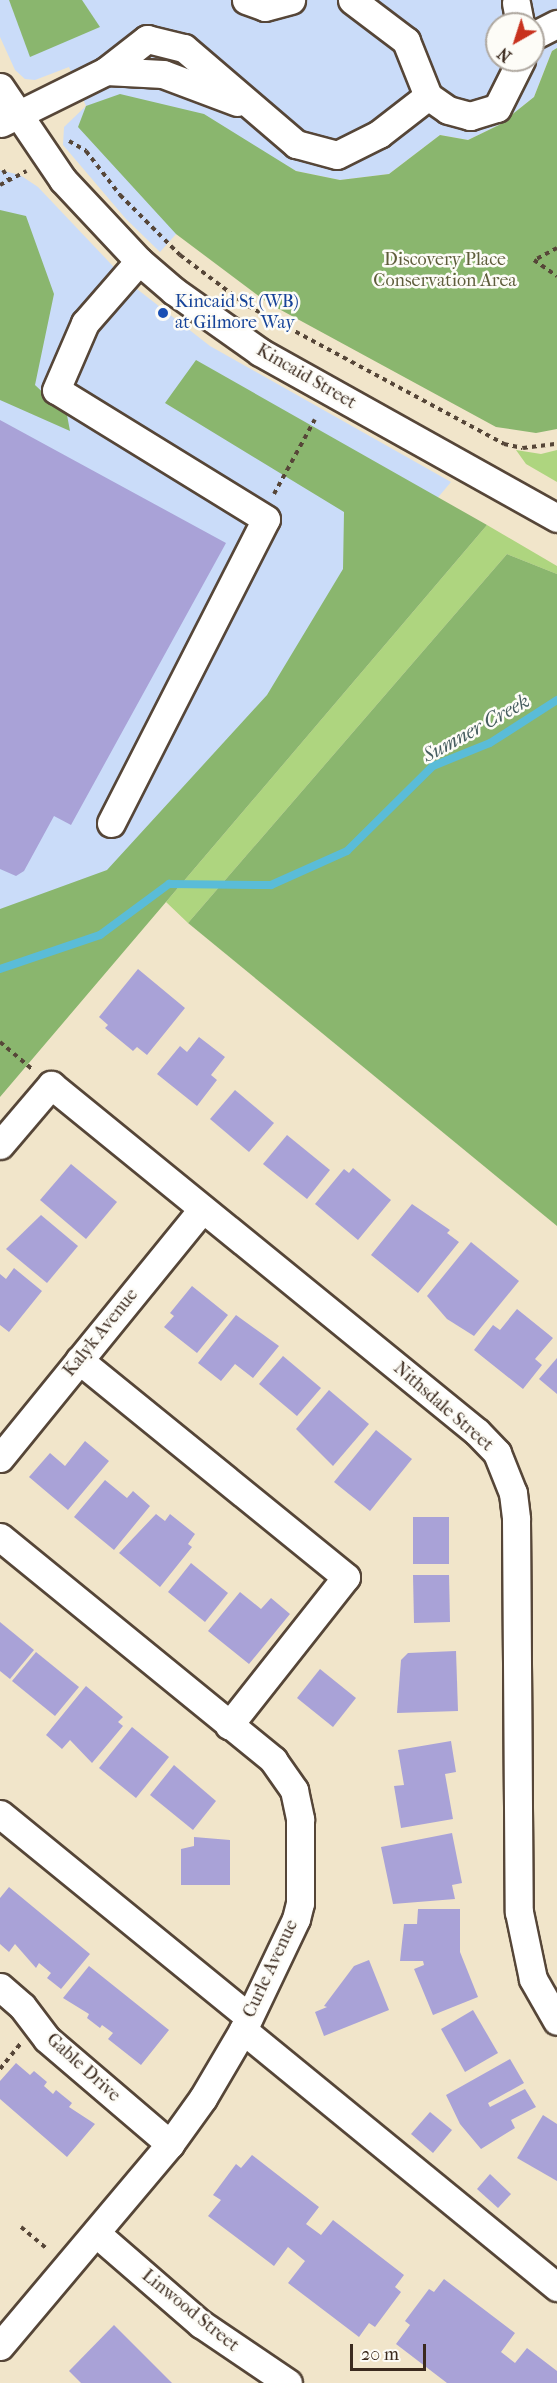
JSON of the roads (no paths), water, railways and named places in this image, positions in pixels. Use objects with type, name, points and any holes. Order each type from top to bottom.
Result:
[{"type":"street","points":[[246,0],[265,7],[291,0]]},
{"type":"street","points":[[352,0],[406,41],[428,96],[448,110],[470,116],[497,108],[515,72]]},
{"type":"street","points":[[8,119],[106,71],[147,39],[184,48],[296,144],[338,155],[379,134],[428,96]]},
{"type":"street","name":"Kincaid Street","points":[[0,87],[8,119],[139,261],[174,291],[260,352],[557,518]]},
{"type":"street","points":[[111,823],[266,519],[56,390],[85,324],[139,261]]},
{"type":"street","name":"Nithsdale Street","points":[[0,1145],[51,1085],[477,1431],[505,1467],[516,1519],[519,1912],[533,1979],[557,2022]]},
{"type":"street","name":"Kalyk Avenue","points":[[0,1458],[202,1209]]},
{"type":"street","points":[[79,1360],[346,1577],[229,1725]]},
{"type":"street","name":"Curle Avenue","points":[[0,1537],[281,1768],[294,1790],[300,1819],[300,1903],[296,1918],[246,2024],[204,2098],[171,2144],[97,2234],[0,2346]]},
{"type":"street","points":[[0,1814],[557,2287]]},
{"type":"street","name":"Gable Drive","points":[[0,1987],[22,2006],[47,2039],[171,2144]]},
{"type":"street","name":"Linwood Street","points":[[97,2234],[201,2324],[288,2383]]},
{"type":"waterway","name":"Sumner Creek","points":[[0,969],[100,935],[169,884],[271,885],[347,851],[433,766],[490,743],[557,700]]},
{"type":"place","name":"Kincaid St (WB) at Gilmore Way","points":[[163,313]]},
{"type":"park label","name":"Discovery Place Conservation Area","points":[[445,271]]}]
